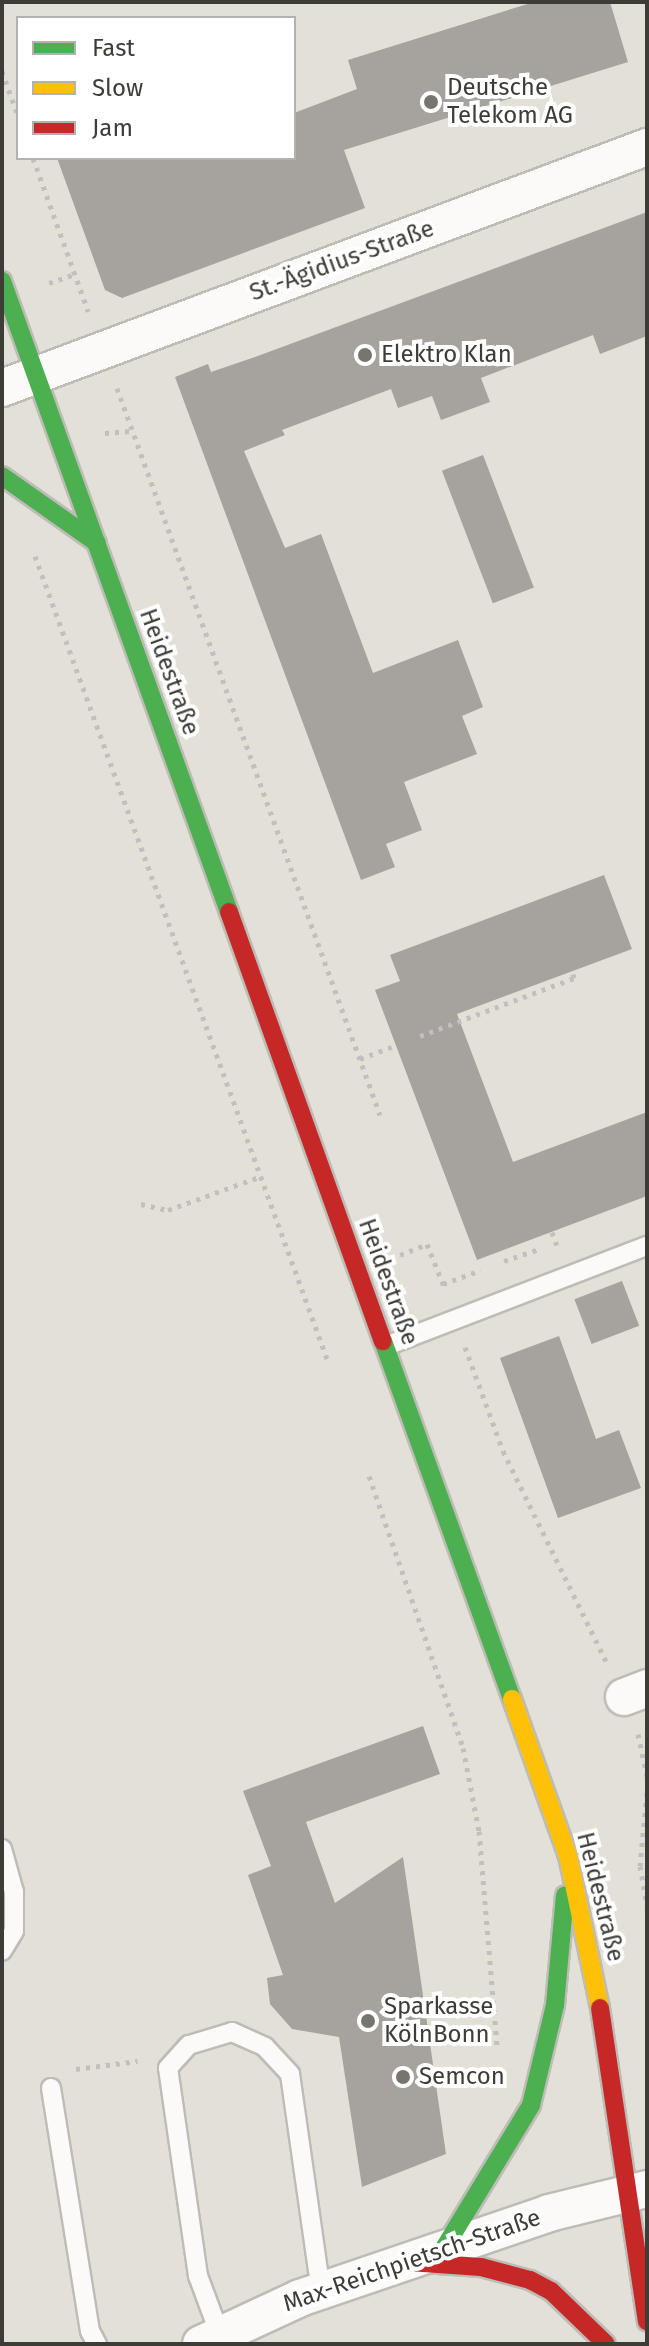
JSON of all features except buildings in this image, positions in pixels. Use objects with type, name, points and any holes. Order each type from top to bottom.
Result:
[{"type":"main road","name":"Heidestraße","points":[[2,281],[568,1856],[594,1966],[637,2190],[647,2321]]},
{"type":"main road","points":[[2,476],[97,543]]},
{"type":"main road","points":[[443,2250],[531,2105],[555,2005],[568,1856]]},
{"type":"main road","points":[[409,2262],[481,2267],[530,2280],[551,2291],[606,2344]]},
{"type":"street","name":"St.-Ägidius-Straße","points":[[2,388],[647,147]]},
{"type":"street","name":"Max-Reichpietsch-Straße","points":[[210,2340],[321,2291],[637,2190]]},
{"type":"lane","points":[[386,1346],[647,1246]]},
{"type":"lane","points":[[2,1849],[14,1892],[14,1931],[2,1951]]},
{"type":"lane","points":[[210,2340],[168,2068],[189,2045],[232,2032],[265,2047],[290,2074],[321,2291]]},
{"type":"lane","points":[[51,2088],[90,2331],[97,2344]]},
{"type":"path","points":[[2,71],[16,110]]},
{"type":"path","points":[[34,160],[380,1115]]},
{"type":"path","points":[[33,550],[329,1364]]},
{"type":"path","points":[[420,1036],[574,978],[572,971]]},
{"type":"path","points":[[470,1009],[473,1016]]},
{"type":"path","points":[[360,1059],[396,1045]]},
{"type":"path","points":[[141,1204],[168,1210],[262,1176]]},
{"type":"path","points":[[552,1232],[556,1242]]},
{"type":"path","points":[[427,1244],[503,1451],[635,1692]]},
{"type":"path","points":[[443,1284],[481,1270]]},
{"type":"path","points":[[369,1476],[463,1748],[479,1831],[498,2056]]},
{"type":"path","points":[[647,1793],[640,1866],[647,1906]]},
{"type":"path","points":[[51,2088],[64,2072],[80,2068],[154,2059],[168,2068]]},
{"type":"traffic: fast","points":[[2,281],[229,912]]},
{"type":"traffic: fast","points":[[2,476],[97,543]]},
{"type":"traffic: fast","points":[[383,1341],[512,1699]]},
{"type":"traffic: fast","points":[[443,2250],[531,2105],[555,2005],[565,1895]]},
{"type":"traffic: slow","points":[[512,1699],[568,1856],[600,2008]]},
{"type":"traffic: jam","points":[[229,912],[383,1341]]},
{"type":"traffic: jam","points":[[600,2008],[647,2321]]},
{"type":"traffic: jam","points":[[409,2262],[481,2267],[530,2280],[551,2291],[606,2344]]},
{"type":"place","name":"Deutsche Telekom AG","points":[[431,102]]},
{"type":"place","name":"Elektro Klan","points":[[365,355]]},
{"type":"place","name":"Sparkasse KölnBonn","points":[[368,2021]]},
{"type":"place","name":"Semcon","points":[[403,2077]]}]
